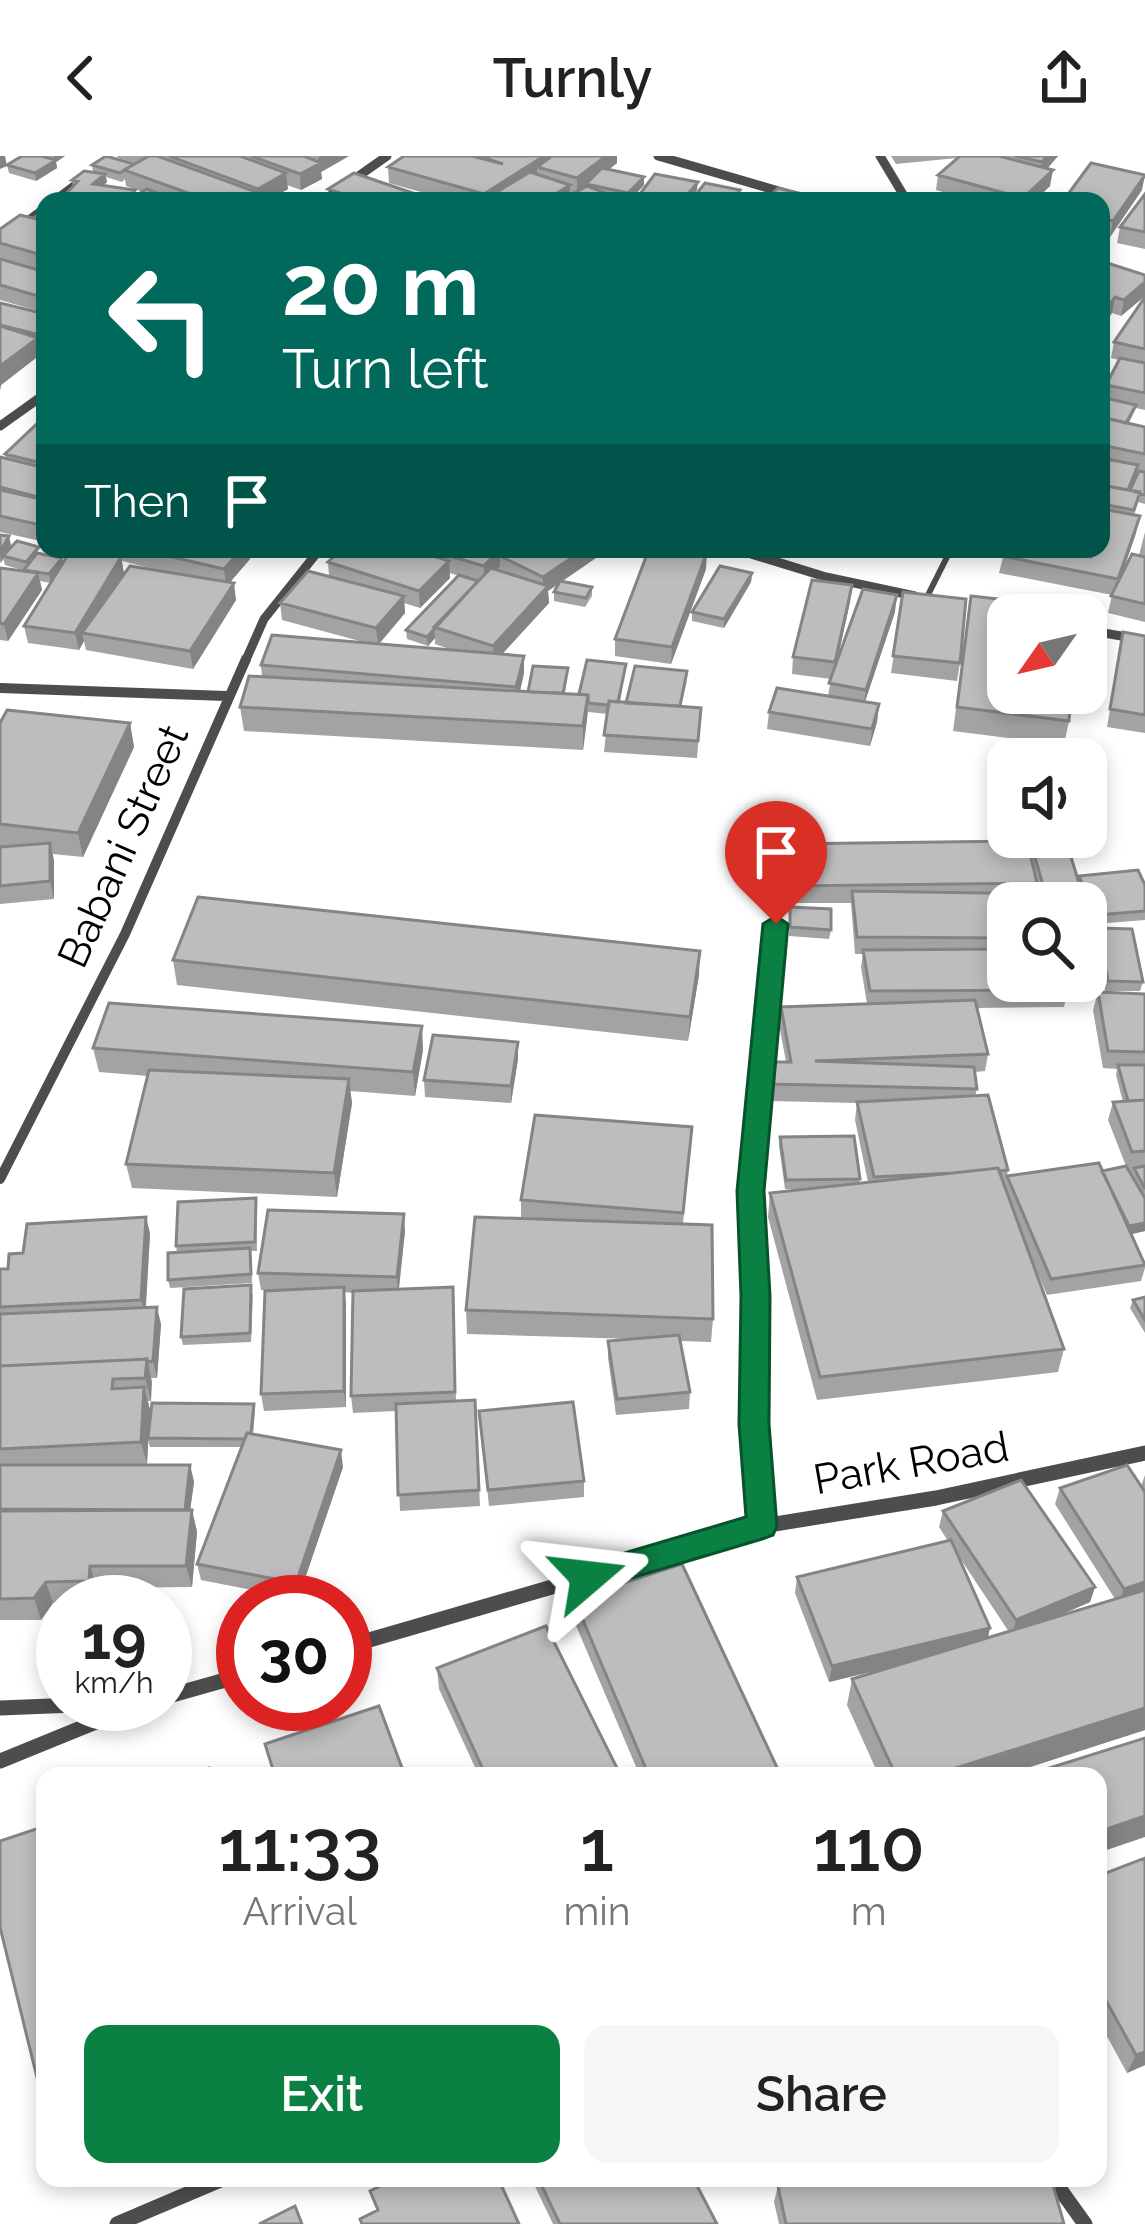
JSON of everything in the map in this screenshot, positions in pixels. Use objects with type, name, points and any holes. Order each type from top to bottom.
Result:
[{"type":"street","points":[[336,192],[387,156]]},
{"type":"street","points":[[658,156],[782,192]]},
{"type":"street","points":[[880,156],[902,192]]},
{"type":"street","points":[[66,192],[98,169]]},
{"type":"street","points":[[0,242],[36,215]]},
{"type":"street","points":[[0,427],[36,401]]},
{"type":"street","name":"Babani Street","points":[[0,1179],[124,934],[264,619],[313,558]]},
{"type":"street","points":[[764,558],[826,577],[947,603]]},
{"type":"street","points":[[1107,634],[1145,640]]},
{"type":"street","points":[[0,688],[226,696]]},
{"type":"street","points":[[762,1526],[754,1424],[756,1296],[750,1191],[776,924]]},
{"type":"street","name":"Park Road","points":[[372,1639],[762,1526],[936,1498],[1145,1453]]},
{"type":"street","points":[[0,1708],[36,1707]]},
{"type":"street","points":[[0,1761],[74,1731]]},
{"type":"street","points":[[117,2224],[204,2187]]},
{"type":"street","points":[[1058,2187],[1084,2224]]},
{"type":"lane","points":[[926,598],[946,558]]},
{"type":"building","points":[[22,156],[56,160],[35,173],[7,165]]},
{"type":"building","points":[[106,156],[134,164],[120,173],[92,165]]},
{"type":"building","points":[[149,156],[162,156],[256,192],[185,192],[124,170]]},
{"type":"building","points":[[169,156],[240,156],[286,173],[258,189]]},
{"type":"building","points":[[251,156],[304,156],[321,163],[300,174]]},
{"type":"building","points":[[404,156],[472,156],[503,164],[479,156],[544,156],[487,192],[388,167]]},
{"type":"building","points":[[552,156],[606,156],[577,178],[537,167]]},
{"type":"building","points":[[960,156],[999,156],[1053,170],[1029,192],[1001,192],[938,175]]},
{"type":"building","points":[[1015,156],[1047,156],[1042,162]]},
{"type":"building","points":[[1091,163],[1145,175],[1113,221],[1110,192],[1070,192]]},
{"type":"building","points":[[602,168],[644,177],[629,192],[586,184]]},
{"type":"building","points":[[84,171],[105,174],[93,184],[135,190],[68,192],[78,181],[72,180]]},
{"type":"building","points":[[530,172],[570,185],[559,192],[497,192]]},
{"type":"building","points":[[354,173],[410,192],[337,192],[328,189]]},
{"type":"building","points":[[655,174],[698,182],[690,192],[641,192]]},
{"type":"building","points":[[705,183],[740,190],[739,192],[698,192]]},
{"type":"building","points":[[1145,194],[1145,232],[1120,227]]},
{"type":"building","points":[[20,215],[36,219],[36,253],[0,243],[0,229]]},
{"type":"building","points":[[0,259],[36,269],[36,295],[0,285]]},
{"type":"building","points":[[1110,264],[1145,275],[1145,282],[1124,300],[1115,297],[1110,304]]},
{"type":"building","points":[[1145,297],[1145,349],[1114,342]]},
{"type":"building","points":[[0,303],[36,312],[36,334],[0,325]]},
{"type":"building","points":[[0,326],[36,337],[36,339],[0,366]]},
{"type":"building","points":[[1120,358],[1145,363],[1145,393],[1110,386]]},
{"type":"building","points":[[1110,399],[1136,405],[1126,423],[1110,419]]},
{"type":"building","points":[[1110,419],[1145,427],[1145,454],[1110,447]]},
{"type":"building","points":[[36,425],[36,462],[5,454]]},
{"type":"building","points":[[0,457],[36,466],[36,497],[0,487]]},
{"type":"building","points":[[1110,460],[1138,465],[1128,490],[1110,487]]},
{"type":"building","points":[[1139,471],[1145,472],[1145,495],[1130,490]]},
{"type":"building","points":[[1110,487],[1140,492],[1134,510],[1110,506]]},
{"type":"building","points":[[0,490],[36,498],[36,524],[0,516]]},
{"type":"building","points":[[1110,510],[1140,516],[1118,579],[1012,558],[1110,558]]},
{"type":"building","points":[[17,541],[36,546],[26,562],[3,556]]},
{"type":"building","points":[[36,554],[36,558],[62,558],[49,574],[24,570]]},
{"type":"building","points":[[1132,554],[1145,557],[1145,604],[1111,596]]},
{"type":"building","points":[[66,558],[120,558],[75,633],[24,626]]},
{"type":"building","points":[[177,558],[234,558],[224,569]]},
{"type":"building","points":[[332,558],[449,561],[419,591],[328,562]]},
{"type":"building","points":[[456,558],[492,558],[484,566]]},
{"type":"building","points":[[504,558],[572,558],[543,577]]},
{"type":"building","points":[[646,558],[705,558],[672,647],[615,639]]},
{"type":"building","points":[[130,566],[234,583],[190,651],[82,633]]},
{"type":"building","points":[[720,566],[752,573],[724,619],[692,612]]},
{"type":"building","points":[[0,568],[38,573],[4,624],[0,623]]},
{"type":"building","points":[[491,568],[548,586],[493,646],[434,627]]},
{"type":"building","points":[[308,571],[404,596],[376,628],[280,603]]},
{"type":"building","points":[[459,575],[478,581],[427,637],[406,630]]},
{"type":"building","points":[[812,580],[852,585],[835,662],[793,657]]},
{"type":"building","points":[[560,581],[592,587],[586,598],[554,592]]},
{"type":"building","points":[[863,589],[897,595],[866,690],[829,683]]},
{"type":"building","points":[[903,592],[966,599],[960,663],[893,656]]},
{"type":"building","points":[[971,596],[987,598],[987,711],[957,707]]},
{"type":"building","points":[[1123,632],[1145,636],[1145,715],[1110,709]]},
{"type":"building","points":[[272,635],[524,656],[516,687],[261,665]]},
{"type":"building","points":[[587,660],[626,664],[618,702],[588,703],[588,695],[579,694]]},
{"type":"building","points":[[533,666],[568,668],[563,693],[528,692]]},
{"type":"building","points":[[635,666],[687,671],[680,706],[626,703]]},
{"type":"building","points":[[249,676],[588,695],[583,726],[240,707]]},
{"type":"building","points":[[777,688],[879,704],[872,729],[769,712]]},
{"type":"building","points":[[609,701],[701,708],[698,741],[604,735]]},
{"type":"building","points":[[7,710],[130,723],[78,833],[0,824],[0,723]]},
{"type":"building","points":[[1013,714],[1070,714],[1069,721]]},
{"type":"building","points":[[987,841],[987,858],[1031,858],[1037,882],[790,886],[784,844]]},
{"type":"building","points":[[50,843],[50,881],[0,886],[0,847]]},
{"type":"building","points":[[1035,858],[1071,858],[1079,882],[1042,882]]},
{"type":"building","points":[[1138,870],[1145,885],[1145,911],[1107,914],[1107,882],[1082,882],[1079,876]]},
{"type":"building","points":[[852,891],[987,893],[987,938],[857,937]]},
{"type":"building","points":[[198,897],[700,951],[690,1017],[173,960]]},
{"type":"building","points":[[790,907],[831,909],[831,930],[790,927]]},
{"type":"building","points":[[1107,928],[1132,929],[1143,982],[1108,981]]},
{"type":"building","points":[[987,949],[987,990],[870,991],[863,950]]},
{"type":"building","points":[[1107,992],[1145,994],[1145,1052],[1108,1051],[1100,1002],[1107,1002]]},
{"type":"building","points":[[975,1000],[988,1054],[815,1061],[974,1067],[977,1089],[772,1084],[771,1062],[791,1062],[781,1007]]},
{"type":"building","points":[[109,1003],[422,1026],[413,1072],[93,1048]]},
{"type":"building","points":[[433,1035],[518,1042],[511,1086],[424,1080]]},
{"type":"building","points":[[1118,1065],[1145,1065],[1145,1100],[1128,1101]]},
{"type":"building","points":[[149,1070],[349,1079],[334,1173],[126,1164]]},
{"type":"building","points":[[988,1095],[1008,1170],[874,1177],[857,1102]]},
{"type":"building","points":[[1145,1100],[1145,1151],[1132,1152],[1113,1102]]},
{"type":"building","points":[[535,1115],[692,1127],[683,1213],[521,1200]]},
{"type":"building","points":[[854,1136],[860,1179],[786,1180],[780,1137]]},
{"type":"building","points":[[1099,1163],[1145,1265],[1051,1279],[1007,1176]]},
{"type":"building","points":[[1126,1166],[1145,1198],[1145,1223],[1129,1226],[1102,1171]]},
{"type":"building","points":[[1145,1166],[1145,1189],[1134,1168]]},
{"type":"building","points":[[998,1168],[1064,1349],[820,1377],[770,1193]]},
{"type":"building","points":[[256,1198],[255,1242],[176,1246],[178,1202]]},
{"type":"building","points":[[268,1210],[404,1214],[397,1277],[258,1273]]},
{"type":"building","points":[[146,1217],[141,1300],[0,1307],[0,1269],[8,1269],[9,1254],[23,1253],[27,1224]]},
{"type":"building","points":[[475,1217],[712,1225],[713,1319],[466,1310]]},
{"type":"building","points":[[250,1248],[251,1274],[168,1280],[168,1253]]},
{"type":"building","points":[[251,1285],[250,1333],[181,1337],[184,1289]]},
{"type":"building","points":[[344,1287],[344,1391],[261,1394],[265,1291]]},
{"type":"building","points":[[453,1287],[455,1392],[351,1396],[353,1291]]},
{"type":"building","points":[[1145,1297],[1145,1320],[1133,1300]]},
{"type":"building","points":[[157,1307],[153,1361],[0,1366],[0,1314]]},
{"type":"building","points":[[679,1335],[690,1392],[617,1399],[608,1341]]},
{"type":"building","points":[[147,1359],[145,1378],[113,1379],[112,1389],[144,1387],[141,1442],[0,1449],[0,1366]]},
{"type":"building","points":[[475,1400],[479,1490],[398,1495],[396,1404]]},
{"type":"building","points":[[573,1402],[584,1481],[488,1490],[479,1411]]},
{"type":"building","points":[[152,1403],[254,1404],[251,1433],[245,1439],[148,1438]]},
{"type":"building","points":[[247,1433],[341,1450],[299,1575],[254,1575],[197,1564]]},
{"type":"building","points":[[0,1465],[190,1465],[185,1510],[0,1509]]},
{"type":"building","points":[[1127,1465],[1145,1492],[1145,1582],[1124,1589],[1060,1488]]},
{"type":"building","points":[[1021,1480],[1095,1587],[1016,1620],[943,1511]]},
{"type":"building","points":[[192,1510],[186,1566],[90,1566],[89,1575],[36,1575],[34,1598],[0,1599],[0,1511]]},
{"type":"building","points":[[951,1540],[990,1628],[832,1666],[797,1577]]},
{"type":"building","points":[[682,1564],[777,1767],[645,1767],[574,1599]]},
{"type":"building","points":[[1145,1590],[1145,1708],[959,1767],[892,1767],[852,1679]]},
{"type":"building","points":[[546,1626],[616,1767],[482,1767],[437,1668]]},
{"type":"building","points":[[379,1706],[402,1767],[272,1767],[265,1744],[304,1731],[372,1731],[372,1708]]},
{"type":"building","points":[[1145,1738],[1145,1816],[1107,1829],[1107,1767],[1053,1767]]},
{"type":"building","points":[[36,1829],[36,2073],[0,1927],[0,1841]]},
{"type":"building","points":[[1145,1858],[1145,2052],[1136,2055],[1107,2002],[1107,1873]]},
{"type":"building","points":[[378,2187],[502,2187],[519,2224],[362,2224],[360,2219],[378,2210],[370,2191]]},
{"type":"building","points":[[542,2187],[698,2187],[717,2224],[560,2224]]},
{"type":"building","points":[[778,2187],[1054,2187],[1064,2224],[786,2224]]},
{"type":"building","points":[[295,2206],[302,2224],[259,2224]]},
{"type":"route","points":[[588,1577],[762,1526],[754,1424],[756,1296],[750,1191],[776,924]]}]
